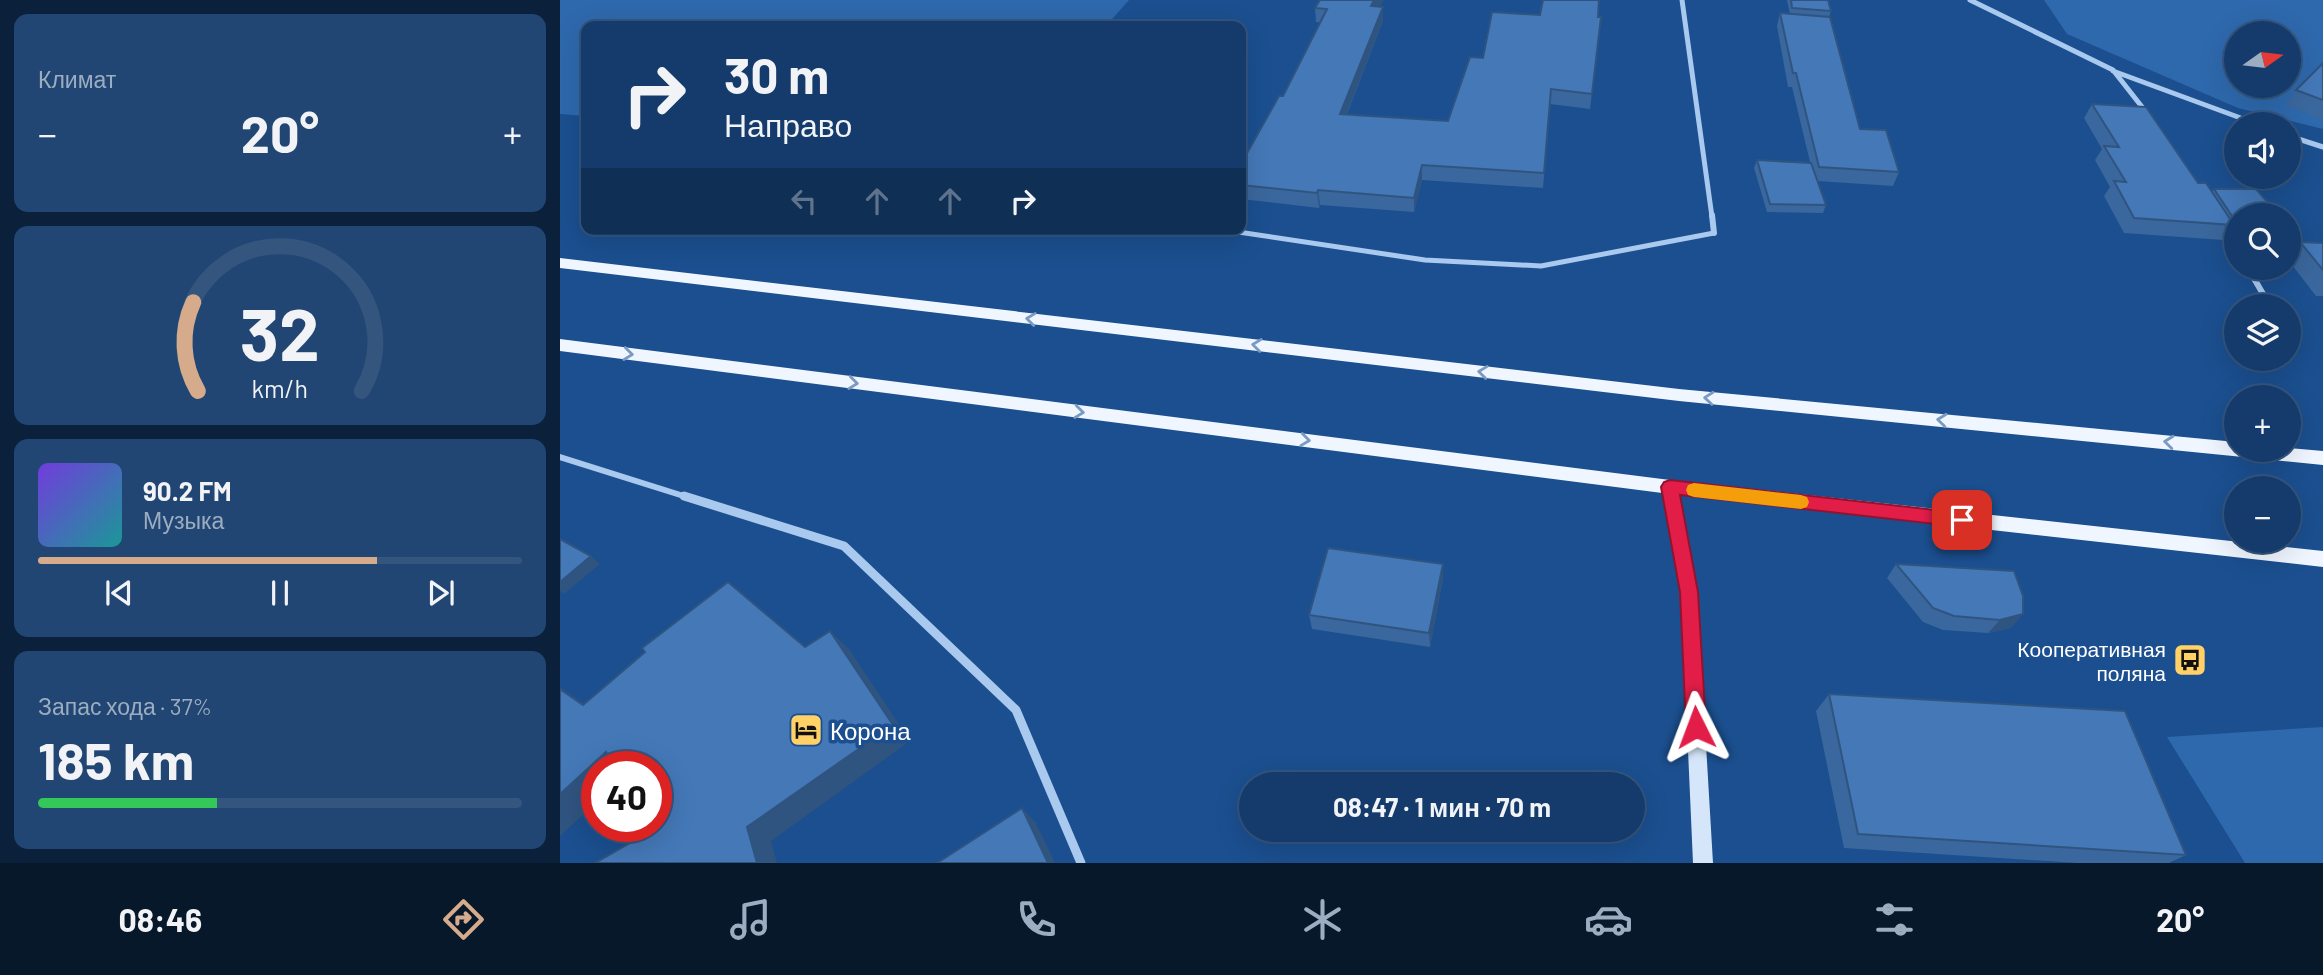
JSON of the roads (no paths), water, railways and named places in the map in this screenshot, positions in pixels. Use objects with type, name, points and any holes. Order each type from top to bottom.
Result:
[{"type":"main road","points":[[560,263],[1679,395],[2224,448]]},
{"type":"main road","points":[[560,345],[1670,487],[2323,559]]},
{"type":"main road","points":[[2301,456],[2323,458]]},
{"type":"street","points":[[1682,0],[1714,233]]},
{"type":"street","points":[[1970,0],[2113,70],[2225,112]]},
{"type":"street","points":[[2113,70],[2151,120]]},
{"type":"street","points":[[2301,140],[2323,147]]},
{"type":"street","points":[[2215,217],[2224,231]]},
{"type":"street","points":[[560,457],[844,546],[1016,710],[1081,863]]},
{"type":"street","points":[[1670,487],[1689,592],[1703,863]]},
{"type":"lane","points":[[1246,233],[1425,260],[1541,266],[1714,233]]},
{"type":"place","name":"Кооперативная поляна","points":[[2190,660]]},
{"type":"place","name":"Корона","points":[[806,730]]}]
